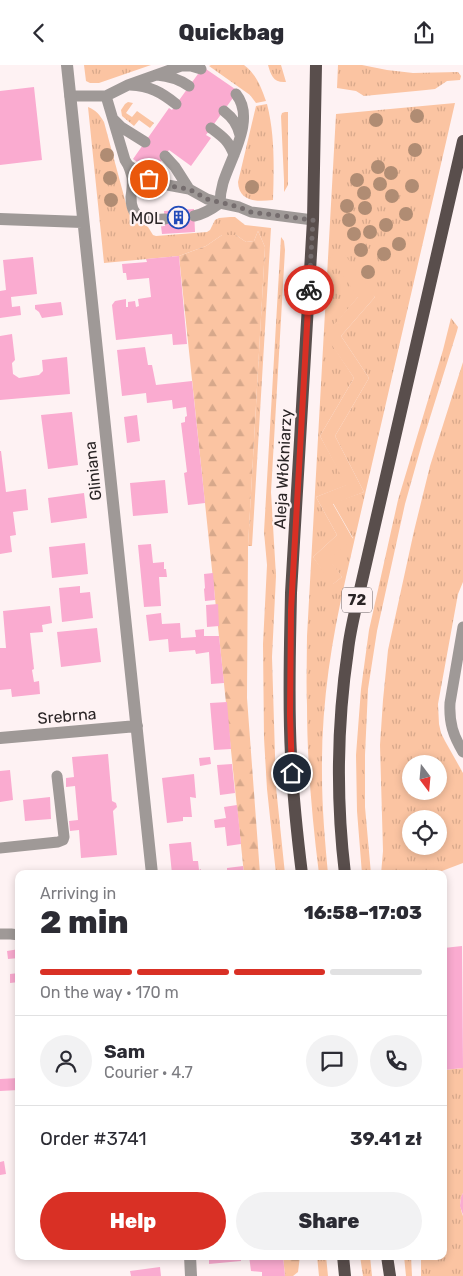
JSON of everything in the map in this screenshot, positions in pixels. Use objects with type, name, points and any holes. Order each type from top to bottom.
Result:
[{"type":"main road","name":"Aleja Włókniarzy","points":[[302,870],[291,756],[290,644],[291,593],[313,220],[316,65]]},
{"type":"main road","name":"72","points":[[344,870],[340,835],[338,766],[342,692],[348,648],[463,141]]},
{"type":"main road","points":[[343,1260],[345,1276]]},
{"type":"main road","points":[[388,1260],[390,1276]]},
{"type":"street","name":"Gliniana","points":[[67,65],[152,870]]},
{"type":"street","points":[[0,219],[82,222]]},
{"type":"street","name":"Srebrna","points":[[0,738],[137,726]]},
{"type":"street","points":[[190,1260],[192,1276]]},
{"type":"lane","points":[[70,96],[106,96],[128,85],[181,66],[201,69]]},
{"type":"lane","points":[[156,75],[170,76],[189,86]]},
{"type":"lane","points":[[128,85],[140,86],[163,93],[176,103]]},
{"type":"lane","points":[[220,203],[222,183],[234,155],[244,116],[241,100],[236,94]]},
{"type":"lane","points":[[106,96],[122,151],[132,177],[133,210],[145,219],[165,219]]},
{"type":"lane","points":[[224,111],[236,122],[240,135]]},
{"type":"lane","points":[[113,119],[121,127],[145,142]]},
{"type":"lane","points":[[211,128],[225,138],[234,155]]},
{"type":"lane","points":[[165,156],[175,167],[189,189]]},
{"type":"lane","points":[[128,165],[162,185],[189,189],[207,199],[220,203],[259,214],[313,220]]},
{"type":"lane","points":[[194,217],[202,215],[220,203]]},
{"type":"lane","points":[[463,627],[449,715],[456,741],[463,752]]},
{"type":"lane","points":[[0,848],[63,840],[57,776]]},
{"type":"lane","points":[[0,935],[15,934]]},
{"type":"green space","points":[[84,65],[151,65],[99,83],[90,83],[86,81]]},
{"type":"green space","points":[[244,65],[255,77],[266,101],[256,103],[250,95],[209,66]]},
{"type":"green space","points":[[268,65],[281,65],[286,82],[275,80]]},
{"type":"green space","points":[[338,65],[362,65],[413,73],[458,72],[461,76],[460,80],[447,81],[435,89],[364,96],[356,91],[337,88]]},
{"type":"green space","points":[[128,102],[133,103],[126,113],[132,117],[137,111],[154,123],[150,128],[139,120],[134,126],[122,116],[121,110]]},
{"type":"green space","points":[[455,103],[336,626],[325,699],[322,749],[328,870],[319,870],[312,811],[307,726],[307,636],[336,114]],"holes":[[[331,257],[375,297],[341,336],[369,378],[335,436],[364,492],[333,503],[353,538],[328,559],[342,577],[333,584],[313,557],[337,535],[316,497],[347,485],[320,436],[354,378],[326,335],[359,296]]]},
{"type":"green space","points":[[267,104],[273,140],[273,200],[261,201],[245,197],[239,189],[238,182],[256,106]]},
{"type":"green space","points":[[88,107],[98,113],[104,122],[128,211],[138,221],[148,227],[153,235],[207,232],[215,220],[230,217],[235,217],[245,225],[271,228],[252,546],[248,546],[265,247],[258,231],[254,241],[246,242],[236,235],[222,235],[206,246],[179,256],[104,263]]},
{"type":"green space","points":[[288,112],[288,185],[284,192],[281,116]]},
{"type":"green space","points":[[258,231],[265,247],[248,546],[247,698],[260,870],[244,870],[179,256],[206,246],[222,235],[236,235],[246,242],[254,241]]},
{"type":"green space","points":[[281,237],[284,241],[285,250],[271,492],[276,576],[272,657],[276,787],[285,870],[276,870],[267,789],[264,738],[263,644],[267,565],[264,532]]},
{"type":"green space","points":[[341,249],[375,297],[341,336],[369,378],[335,436],[364,492],[333,504],[353,539],[329,559],[342,577],[332,585],[313,557],[337,535],[316,497],[346,485],[320,436],[354,378],[325,335],[358,297],[330,257]]},
{"type":"green space","points":[[451,318],[458,327],[405,504],[377,631],[368,689],[365,755],[365,807],[371,870],[362,870],[357,811],[356,755],[361,689],[369,630],[398,500]]},
{"type":"green space","points":[[463,362],[463,582],[458,594],[438,704],[441,733],[463,773],[463,863],[445,870],[381,870],[383,851],[380,745],[388,650],[430,466]]},
{"type":"green space","points":[[463,1068],[463,1193],[460,1205],[463,1216],[463,1276],[421,1276],[421,1260],[447,1260],[447,1070]]},
{"type":"green space","points":[[283,1260],[300,1260],[298,1272],[293,1276],[285,1276]]},
{"type":"green space","points":[[317,1260],[326,1260],[328,1276],[319,1276]]},
{"type":"green space","points":[[361,1260],[370,1260],[372,1276],[363,1276]]},
{"type":"green space","points":[[404,1260],[411,1260],[412,1276],[406,1276]]},
{"type":"building","points":[[203,67],[238,91],[206,135],[211,138],[191,166],[169,150],[153,173],[133,159],[169,108],[172,110]]},
{"type":"building","points":[[34,87],[42,160],[0,165],[0,91]]},
{"type":"building","name":"MOL","points":[[194,209],[195,232],[162,234],[161,226],[165,226],[164,211]]},
{"type":"building","points":[[179,256],[187,344],[173,345],[172,334],[116,340],[112,305],[115,301],[126,299],[126,307],[128,307],[128,302],[135,301],[136,307],[139,306],[138,299],[151,297],[149,278],[127,280],[126,273],[123,273],[122,264],[147,262],[146,259]]},
{"type":"building","points":[[33,257],[37,294],[11,297],[12,307],[20,306],[21,315],[0,318],[0,291],[6,290],[3,260]]},
{"type":"building","points":[[61,302],[63,315],[42,318],[35,309],[35,305]]},
{"type":"building","points":[[12,334],[15,360],[12,363],[13,374],[19,378],[39,375],[43,371],[42,360],[67,357],[70,394],[0,400],[0,336]]},
{"type":"building","points":[[145,347],[148,365],[152,365],[156,385],[192,381],[205,503],[188,505],[184,473],[187,472],[181,423],[185,422],[185,417],[187,416],[186,407],[173,409],[172,400],[147,403],[146,393],[122,396],[117,350]]},
{"type":"building","points":[[72,412],[78,465],[48,469],[41,415]]},
{"type":"building","points":[[137,415],[140,441],[127,443],[124,417]]},
{"type":"building","points":[[0,451],[6,492],[26,489],[28,510],[13,512],[16,535],[10,536],[12,552],[0,554]]},
{"type":"building","points":[[165,480],[168,513],[133,516],[130,483]]},
{"type":"building","points":[[84,493],[87,518],[51,523],[48,498]]},
{"type":"building","points":[[85,543],[88,574],[52,578],[49,547]]},
{"type":"building","points":[[151,544],[153,563],[164,562],[167,577],[159,577],[161,606],[144,607],[138,545]]},
{"type":"building","points":[[213,573],[215,600],[205,601],[204,574]]},
{"type":"building","points":[[80,586],[80,593],[90,592],[93,618],[62,622],[59,588]]},
{"type":"building","points":[[218,604],[219,626],[207,627],[206,605]]},
{"type":"building","points":[[50,606],[52,623],[42,625],[43,632],[30,633],[34,669],[32,670],[34,682],[39,681],[40,694],[12,697],[11,689],[0,690],[0,648],[6,648],[3,611]]},
{"type":"building","points":[[161,613],[162,624],[180,623],[181,638],[196,637],[195,630],[204,629],[204,636],[219,636],[224,683],[211,684],[209,652],[196,654],[195,650],[169,652],[168,639],[149,641],[146,615]]},
{"type":"building","points":[[97,628],[101,662],[61,667],[57,632]]},
{"type":"building","points":[[227,702],[231,749],[214,750],[210,703]]},
{"type":"building","points":[[108,754],[112,801],[116,803],[117,807],[113,811],[117,855],[81,858],[79,830],[70,831],[69,821],[78,820],[75,786],[66,787],[66,778],[74,777],[72,757]]},
{"type":"building","points":[[210,757],[211,764],[200,766],[199,758]]},
{"type":"building","points":[[232,764],[235,793],[220,795],[217,765]]},
{"type":"building","points":[[10,770],[13,800],[0,802],[0,771]]},
{"type":"building","points":[[194,774],[196,798],[190,797],[192,817],[183,817],[183,821],[167,823],[162,778]]},
{"type":"building","points":[[50,797],[51,819],[25,821],[23,800]]},
{"type":"building","points":[[237,805],[241,844],[227,846],[225,827],[215,828],[214,820],[226,818],[224,807]]},
{"type":"building","points":[[191,842],[193,861],[198,861],[199,870],[172,870],[169,844]]},
{"type":"building","points":[[243,866],[244,870],[227,870],[227,868]]},
{"type":"building","points":[[462,946],[463,1068],[447,1070],[447,948]]},
{"type":"building","points":[[15,950],[15,958],[8,959],[7,951]]},
{"type":"building","points":[[15,973],[15,982],[10,983],[10,974]]},
{"type":"building","points":[[15,1078],[15,1090],[0,1091],[0,1079]]},
{"type":"building","points":[[4,1161],[6,1174],[0,1175],[0,1162]]},
{"type":"building","points":[[463,1193],[463,1215],[460,1206]]},
{"type":"building","points":[[209,1260],[241,1260],[241,1261],[209,1264]]},
{"type":"building","points":[[250,1260],[283,1260],[285,1276],[262,1276],[262,1272],[251,1271]]},
{"type":"building","points":[[160,1267],[161,1276],[131,1276],[130,1271]]},
{"type":"way so far","points":[[149,179],[162,185],[189,189],[207,199],[251,212],[313,220],[309,290]]},
{"type":"place","name":"MOL","points":[[179,218]]},
{"type":"route","points":[[292,773],[290,715],[291,593],[309,290]]}]
